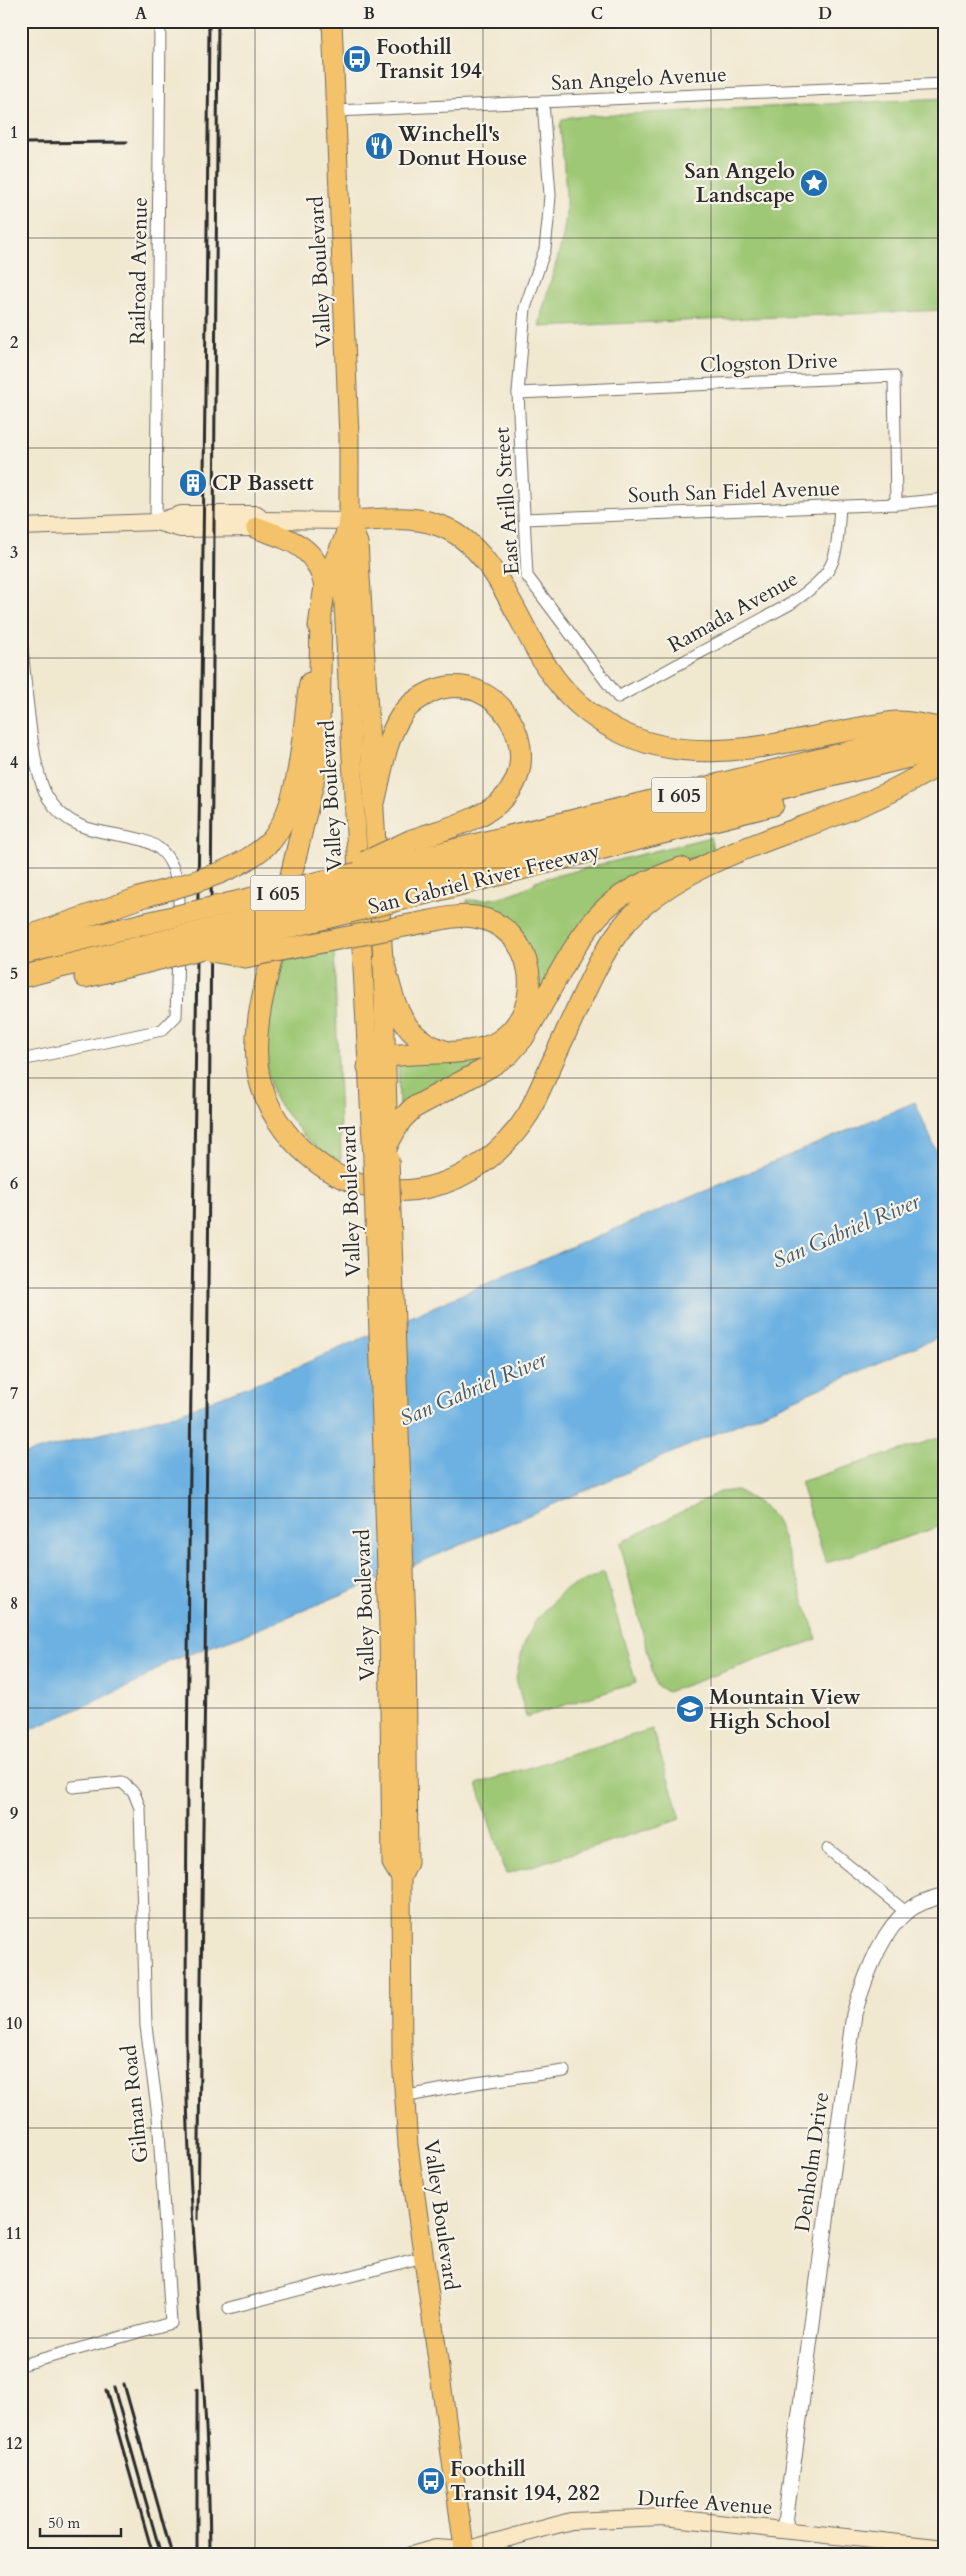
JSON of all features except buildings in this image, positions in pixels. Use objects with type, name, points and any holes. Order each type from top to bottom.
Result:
[{"type":"highway","points":[[349,520],[425,521],[448,528],[464,538],[485,560],[543,661],[559,684],[595,717],[618,731],[643,741],[676,750],[714,751],[897,722],[945,729]]},
{"type":"highway","points":[[259,524],[308,552],[319,568],[325,586]]},
{"type":"highway","points":[[21,939],[224,871],[251,858],[272,841],[287,818],[294,796],[325,586],[341,547]]},
{"type":"highway","points":[[321,612],[321,711],[313,784],[292,864],[260,1015],[257,1059],[264,1093],[282,1127],[302,1150],[341,1178],[385,1190],[420,1190],[456,1180],[492,1158],[507,1144],[529,1113],[589,983],[615,937],[629,920],[645,904],[679,880],[749,847]]},
{"type":"highway","points":[[374,803],[396,724],[414,701],[440,689],[461,687],[486,695],[499,704],[510,716],[519,740],[520,767],[510,791],[501,801],[478,815],[413,870]]},
{"type":"highway","name":"San Gabriel River Freeway","points":[[21,954],[143,943],[200,949],[413,870],[945,729]]},
{"type":"highway","points":[[21,977],[413,870],[945,740]]},
{"type":"highway","points":[[413,870],[945,748]]},
{"type":"highway","points":[[383,1153],[401,1120],[414,1108],[491,1066],[509,1054],[527,1032],[586,930],[608,906],[648,881],[749,847],[869,802],[945,762]]},
{"type":"highway","name":"San Gabriel River Freeway","points":[[21,990],[143,943],[313,885],[413,870],[945,762]]},
{"type":"highway","points":[[200,949],[245,957],[415,924],[456,917],[475,916],[491,922],[512,937],[527,962],[530,977],[527,1006],[520,1020],[510,1032],[485,1048],[377,1062]]},
{"type":"highway","points":[[21,968],[143,943]]},
{"type":"highway","points":[[383,960],[393,998],[402,1021],[426,1044],[450,1053]]},
{"type":"main road","name":"Valley Boulevard","points":[[332,21],[347,382],[349,520],[341,547],[383,1153],[397,1626],[408,1863],[401,1878],[404,2097],[422,2257],[463,2553]]},
{"type":"main road","points":[[21,527],[156,522],[181,529],[349,520]]},
{"type":"main road","name":"Valley Boulevard","points":[[349,520],[358,543],[383,960],[377,1062]]},
{"type":"main road","name":"Durfee Avenue","points":[[411,2555],[436,2548],[463,2553],[571,2521],[664,2517],[945,2548]]},
{"type":"street","name":"Railroad Avenue","points":[[156,522],[160,21]]},
{"type":"street","name":"San Angelo Avenue","points":[[336,111],[945,84]]},
{"type":"street","name":"East Arillo Street","points":[[543,102],[550,195],[548,221],[545,249],[525,308],[518,393],[527,576],[618,697]]},
{"type":"street","name":"Clogston Drive","points":[[518,393],[894,376],[896,504]]},
{"type":"street","name":"South San Fidel Avenue","points":[[525,519],[896,504],[945,499]]},
{"type":"street","name":"Ramada Avenue","points":[[618,697],[790,604],[816,586],[827,574],[834,560],[840,506]]},
{"type":"street","points":[[21,640],[39,775],[48,798],[56,808],[76,824],[90,830],[150,842],[160,848],[174,867],[180,896],[176,1016],[170,1024],[158,1032],[21,1060]]},
{"type":"street","name":"Gilman Road","points":[[21,2365],[171,2324],[158,2116],[146,2026],[140,1808],[134,1793],[122,1782],[73,1787]]},
{"type":"street","points":[[828,1848],[906,1912],[945,1895]]},
{"type":"street","name":"Denholm Drive","points":[[784,2530],[854,2014],[862,1986],[873,1962],[891,1930],[906,1912]]},
{"type":"street","points":[[404,2097],[476,2083],[564,2071]]},
{"type":"street","points":[[229,2308],[422,2257]]},
{"type":"green space","points":[[945,98],[945,310],[539,327],[560,250],[565,224],[566,188],[560,125],[562,120],[570,117]]},
{"type":"green space","points":[[710,837],[714,853],[631,878],[505,1049],[399,1112],[398,1063],[500,1047],[534,971],[467,906],[467,900],[484,900],[511,894],[528,887],[535,883],[535,881]]},
{"type":"green space","points":[[334,946],[341,1158],[336,1161],[304,1136],[274,1098],[262,1048],[282,953]]},
{"type":"green space","points":[[945,1436],[945,1525],[826,1563],[800,1482]]},
{"type":"green space","points":[[737,1490],[765,1507],[777,1521],[817,1639],[667,1692],[656,1685],[620,1543],[720,1492]]},
{"type":"green space","points":[[604,1572],[636,1683],[526,1717],[516,1678],[523,1646],[536,1620],[564,1590]]},
{"type":"green space","points":[[652,1729],[681,1819],[506,1874],[477,1784]]},
{"type":"water","name":"San Gabriel River","points":[[915,1102],[945,1171],[945,1334],[423,1561],[251,1632],[168,1662],[138,1682],[21,1734],[21,1455],[176,1414],[290,1370],[483,1285]]},
{"type":"railway","points":[[209,21],[189,1530],[186,2033],[187,2099],[206,2425],[210,2555]]},
{"type":"railway","points":[[198,2219],[205,1672],[218,21]]},
{"type":"railway","points":[[21,143],[127,142]]},
{"type":"railway","points":[[124,2384],[172,2555]]},
{"type":"railway","points":[[114,2388],[161,2555]]},
{"type":"railway","points":[[197,2389],[197,2555]]},
{"type":"railway","points":[[106,2390],[153,2555]]},
{"type":"place","name":"Foothill Transit 194","points":[[357,59]]},
{"type":"place","name":"Winchell's Donut House","points":[[379,146]]},
{"type":"place","name":"San Angelo Landscape","points":[[814,183]]},
{"type":"place","name":"CP Bassett","points":[[193,483]]},
{"type":"place","name":"Mountain View High School","points":[[690,1709]]},
{"type":"place","name":"Foothill Transit 194, 282","points":[[431,2481]]}]
